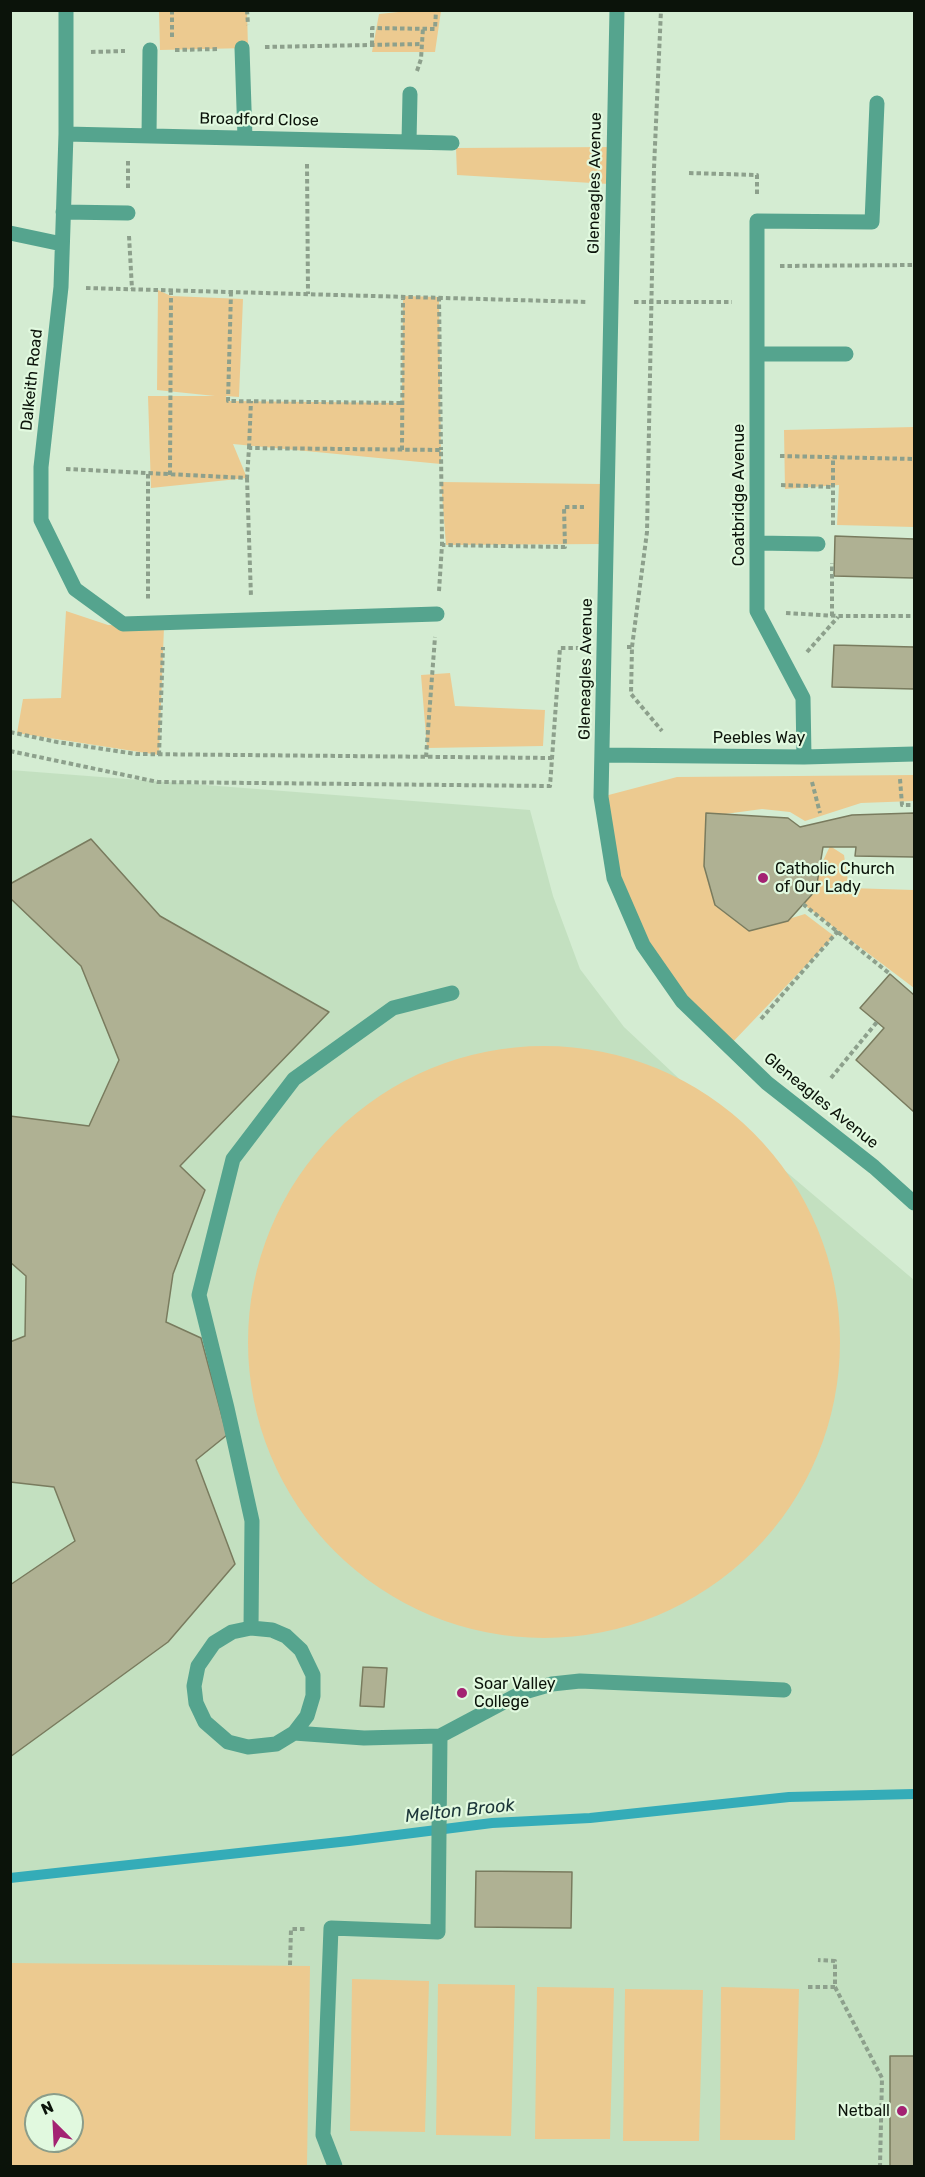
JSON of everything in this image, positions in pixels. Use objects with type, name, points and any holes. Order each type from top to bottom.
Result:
[{"type":"street","name":"Dalkeith Road","points":[[66,10],[66,134],[61,287],[41,467],[41,520],[75,588],[123,624],[437,614]]},
{"type":"street","name":"Gleneagles Avenue","points":[[617,10],[601,797],[614,878],[643,945],[682,1001],[767,1083],[874,1167],[915,1203]]},
{"type":"street","points":[[242,48],[245,138]]},
{"type":"street","points":[[149,136],[150,50]]},
{"type":"street","points":[[409,142],[410,94]]},
{"type":"street","points":[[757,221],[872,222],[877,103]]},
{"type":"street","name":"Broadford Close","points":[[66,134],[452,143]]},
{"type":"street","points":[[63,212],[128,213]]},
{"type":"street","name":"Coatbridge Avenue","points":[[757,221],[757,611],[803,698],[804,757]]},
{"type":"street","points":[[10,233],[62,244]]},
{"type":"street","points":[[757,354],[846,354]]},
{"type":"street","points":[[757,543],[818,544]]},
{"type":"street","name":"Peebles Way","points":[[603,755],[804,757],[907,754]]},
{"type":"street","points":[[251,1628],[252,1521],[199,1295],[233,1159],[294,1079],[393,1008],[453,993]]},
{"type":"street","points":[[251,1628],[272,1630],[286,1636],[301,1650],[313,1675],[313,1696],[307,1716],[294,1733],[276,1744],[248,1748],[228,1742],[205,1722],[196,1703],[194,1686],[198,1666],[214,1643],[232,1632],[251,1628]]},
{"type":"street","points":[[294,1733],[364,1738],[440,1736],[521,1693],[552,1684],[580,1682],[784,1690]]},
{"type":"street","points":[[335,2166],[323,2135],[331,1928],[438,1932],[440,1736]]},
{"type":"path","points":[[172,10],[172,50]]},
{"type":"path","points":[[372,45],[372,28],[435,29],[436,10]]},
{"type":"path","points":[[633,647],[647,532],[650,301],[661,10]]},
{"type":"path","points":[[410,94],[421,59],[423,28]]},
{"type":"path","points":[[307,140],[308,294]]},
{"type":"path","points":[[689,173],[757,175],[757,221]]},
{"type":"path","points":[[757,267],[915,265]]},
{"type":"path","points":[[61,287],[611,303],[757,302]]},
{"type":"path","points":[[170,475],[171,290]]},
{"type":"path","points":[[231,292],[228,401],[402,403]]},
{"type":"path","points":[[402,450],[403,296]]},
{"type":"path","points":[[426,757],[442,545],[440,297]]},
{"type":"path","points":[[251,401],[247,478],[252,620]]},
{"type":"path","points":[[249,448],[441,450]]},
{"type":"path","points":[[756,456],[915,459]]},
{"type":"path","points":[[41,467],[247,478]]},
{"type":"path","points":[[147,474],[148,623]]},
{"type":"path","points":[[757,484],[833,487]]},
{"type":"path","points":[[442,545],[565,547],[564,507],[606,507]]},
{"type":"path","points":[[757,611],[838,616],[915,616]]},
{"type":"path","points":[[789,672],[838,616]]},
{"type":"path","points":[[159,754],[164,622]]},
{"type":"path","points":[[10,732],[68,744],[136,754],[552,758]]},
{"type":"path","points":[[10,751],[158,782],[550,786]]},
{"type":"path","points":[[907,754],[902,805],[915,805]]},
{"type":"path","points":[[804,757],[820,813]]},
{"type":"path","points":[[803,903],[890,974]]},
{"type":"path","points":[[761,1019],[838,931]]},
{"type":"path","points":[[831,1078],[877,1022]]},
{"type":"path","points":[[290,1965],[291,1929],[331,1928]]},
{"type":"path","points":[[818,1960],[835,1961],[836,1987],[882,2078],[880,2166]]},
{"type":"path","points":[[808,1987],[836,1987]]},
{"type":"shaded area","points":[[159,11],[247,11],[248,48],[160,50]]},
{"type":"shaded area","points":[[441,11],[435,52],[372,52],[379,14]]},
{"type":"shaded area","points":[[610,147],[609,184],[457,175],[456,148]]},
{"type":"shaded area","points":[[158,290],[171,296],[243,299],[239,397],[226,396],[228,401],[402,403],[403,296],[439,297],[441,464],[233,444],[247,478],[151,488],[148,396],[215,396],[157,390]]},
{"type":"shaded area","points":[[914,427],[914,527],[837,525],[839,485],[785,489],[784,430]]},
{"type":"shaded area","points":[[441,482],[602,484],[600,544],[446,545]]},
{"type":"shaded area","points":[[66,611],[108,625],[164,627],[159,755],[17,733],[23,699],[61,698]]},
{"type":"shaded area","points":[[450,673],[455,706],[545,710],[543,746],[427,748],[421,675]]},
{"type":"shaded area","name":"Soar Valley College","points":[[10,770],[530,810],[553,896],[580,969],[624,1027],[705,1103],[914,1280],[914,2166],[11,2166]]},
{"type":"shaded area","points":[[914,775],[914,801],[861,803],[805,821],[790,812],[762,809],[725,814],[708,857],[715,905],[749,931],[805,914],[834,936],[728,1047],[643,945],[614,878],[601,797],[677,777]]},
{"type":"shaded area","points":[[830,846],[844,855],[849,888],[914,890],[914,988],[803,904]]},
{"type":"shaded area","points":[[544,1046],[602,1052],[657,1069],[708,1096],[732,1113],[753,1133],[773,1154],[790,1178],[817,1229],[834,1284],[840,1342],[834,1400],[817,1455],[790,1506],[773,1530],[753,1551],[732,1571],[708,1588],[657,1615],[602,1632],[544,1638],[486,1632],[431,1615],[380,1588],[356,1571],[335,1551],[315,1530],[298,1506],[271,1455],[254,1400],[248,1342],[254,1284],[271,1229],[298,1178],[315,1154],[335,1133],[356,1113],[380,1096],[431,1069],[486,1052]]},
{"type":"shaded area","points":[[11,1963],[310,1966],[307,2166],[11,2166]]},
{"type":"shaded area","points":[[352,1979],[429,1981],[425,2132],[350,2131]]},
{"type":"shaded area","points":[[438,1984],[515,1985],[511,2136],[436,2135]]},
{"type":"shaded area","points":[[537,1987],[614,1988],[610,2139],[535,2139]]},
{"type":"shaded area","points":[[721,1987],[799,1989],[795,2140],[720,2140]]},
{"type":"shaded area","points":[[625,1989],[703,1990],[699,2141],[623,2141]]},
{"type":"building","points":[[835,536],[914,539],[914,578],[834,576]]},
{"type":"building","points":[[834,645],[914,647],[914,689],[832,687]]},
{"type":"building","name":"Catholic Church of Our Lady","points":[[706,813],[788,818],[800,827],[852,815],[914,813],[914,857],[855,856],[856,847],[823,847],[816,890],[788,921],[749,931],[715,905],[704,866]]},
{"type":"building","points":[[91,839],[160,916],[329,1012],[180,1166],[205,1190],[173,1274],[166,1322],[201,1338],[227,1435],[196,1460],[235,1564],[168,1642],[10,1757],[10,1585],[75,1541],[54,1487],[10,1482],[10,1342],[25,1336],[26,1276],[10,1262],[10,1116],[89,1126],[119,1060],[81,966],[10,898],[10,884]]},
{"type":"building","points":[[890,974],[914,995],[914,1112],[856,1060],[884,1028],[860,1008]]},
{"type":"building","points":[[363,1667],[387,1668],[384,1707],[360,1706]]},
{"type":"building","points":[[476,1871],[572,1872],[571,1928],[475,1927]]},
{"type":"building","name":"Netball","points":[[890,2056],[914,2056],[914,2166],[890,2166]]},
{"type":"waterway","name":"Melton Brook","points":[[10,1878],[492,1823],[590,1818],[789,1797],[914,1794]]},
{"type":"place","name":"Catholic Church of Our Lady","points":[[763,878]]},
{"type":"place","name":"Soar Valley College","points":[[462,1693]]},
{"type":"place","name":"Netball","points":[[902,2111]]}]
